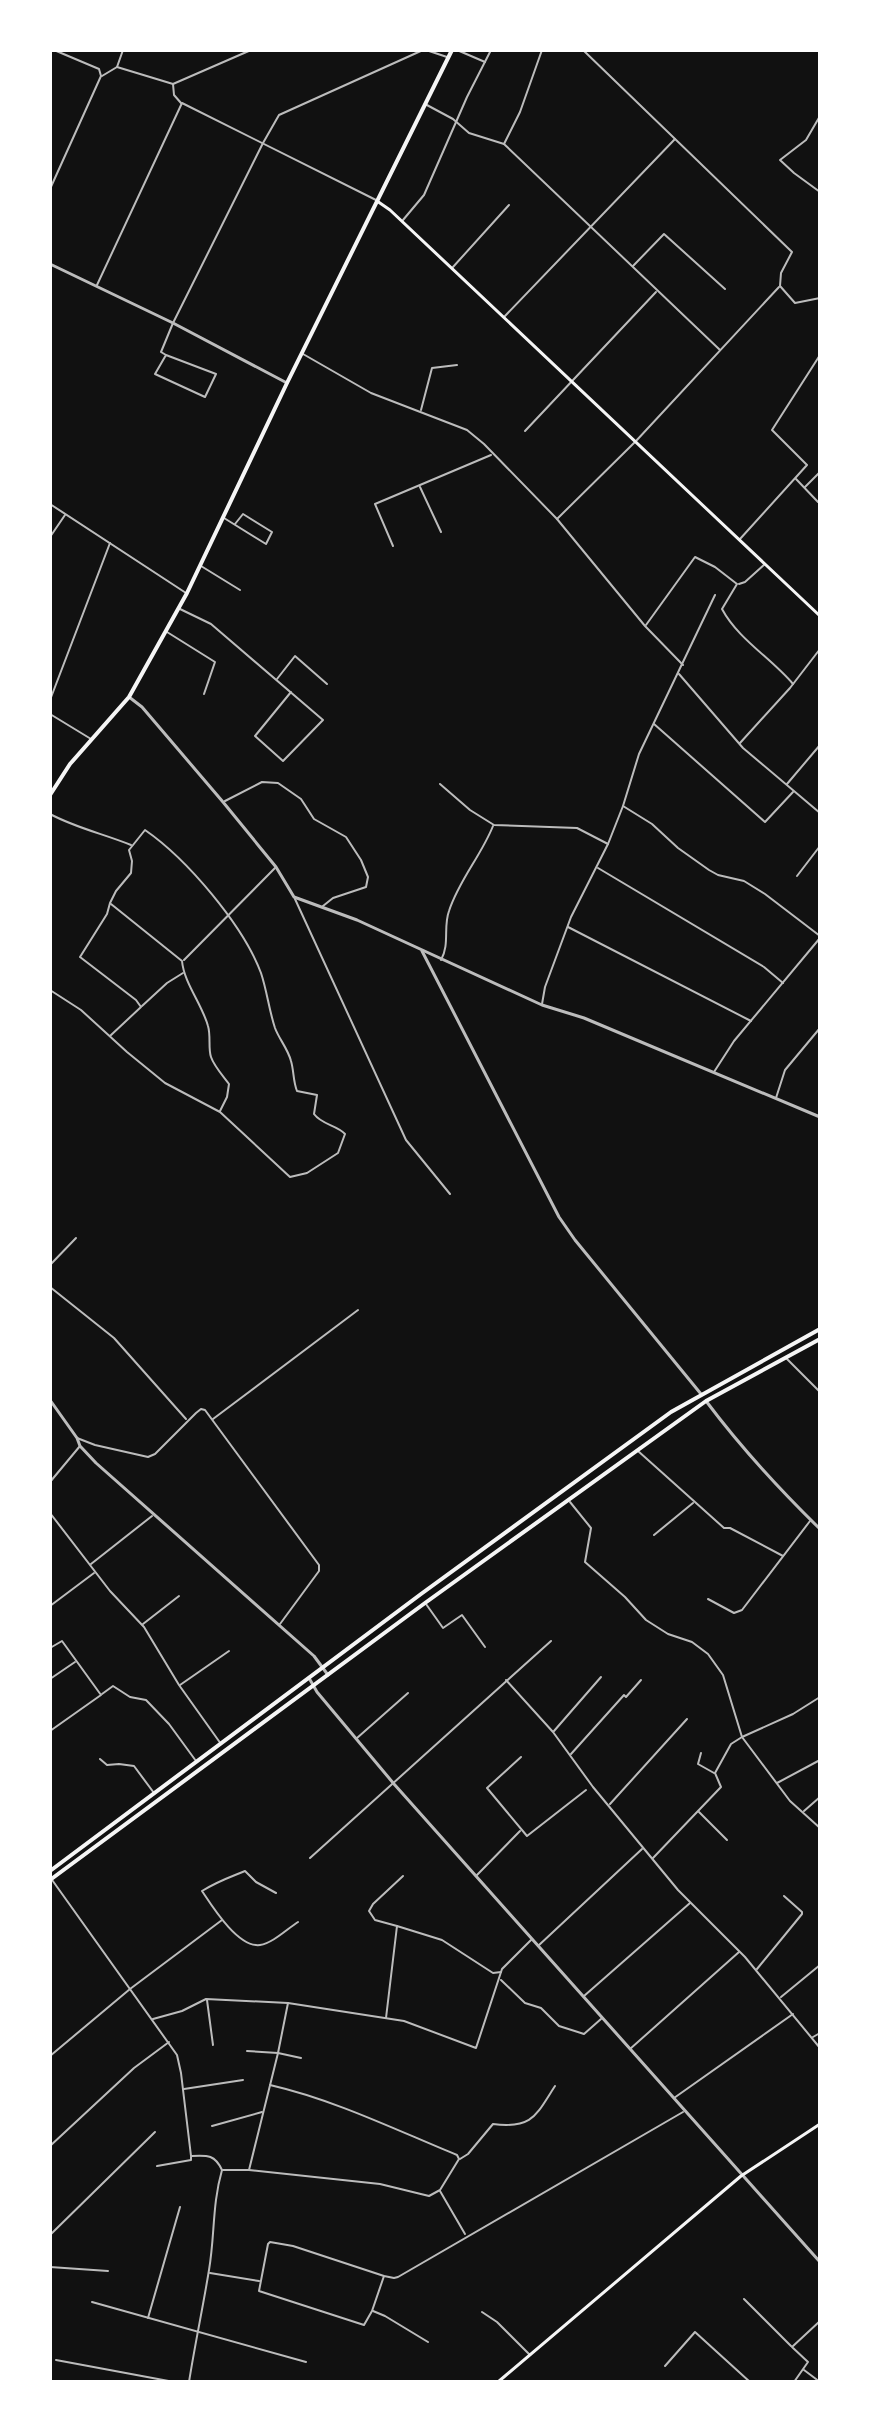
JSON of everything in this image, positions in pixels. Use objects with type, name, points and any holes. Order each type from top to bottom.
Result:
[{"type":"main road","points":[[50,795],[70,764],[129,697],[179,608],[424,104],[454,50]]},
{"type":"main road","points":[[377,201],[402,221],[820,616]]},
{"type":"main road","points":[[50,1877],[323,1667],[671,1412],[820,1329]]},
{"type":"main road","points":[[50,1877],[706,1401],[820,1339]]},
{"type":"main road","points":[[498,2382],[741,2176],[820,2124]]},
{"type":"street","points":[[54,50],[99,69],[101,76]]},
{"type":"street","points":[[50,189],[101,76],[117,67],[123,50]]},
{"type":"street","points":[[117,67],[173,84],[251,50]]},
{"type":"street","points":[[166,355],[155,374],[205,397],[216,374],[161,352],[279,115],[424,50],[448,57]]},
{"type":"street","points":[[454,50],[485,62]]},
{"type":"street","points":[[402,221],[424,195],[491,50]]},
{"type":"street","points":[[504,144],[520,112],[542,50]]},
{"type":"street","points":[[557,519],[636,441],[780,286],[781,273],[792,252],[583,50]]},
{"type":"street","points":[[173,84],[174,95],[182,103],[377,201]]},
{"type":"street","points":[[96,287],[182,103]]},
{"type":"street","points":[[424,104],[457,122],[469,133],[504,144],[720,350]]},
{"type":"street","points":[[820,116],[806,140],[780,160],[820,192]]},
{"type":"street","points":[[504,317],[675,139]]},
{"type":"street","points":[[452,268],[509,205]]},
{"type":"street","points":[[633,267],[664,234],[725,289]]},
{"type":"street","points":[[50,264],[173,323],[287,383]]},
{"type":"street","points":[[780,286],[795,303],[820,298]]},
{"type":"street","points":[[525,431],[657,291]]},
{"type":"street","points":[[302,354],[371,393],[467,430],[557,519],[645,626],[683,665]]},
{"type":"street","points":[[739,540],[807,465],[772,430],[820,355]]},
{"type":"street","points":[[421,412],[432,368],[457,365]]},
{"type":"street","points":[[393,546],[375,504],[488,458],[493,453]]},
{"type":"street","points":[[804,488],[820,472]]},
{"type":"street","points":[[795,478],[818,502],[820,500]]},
{"type":"street","points":[[420,486],[441,532]]},
{"type":"street","points":[[50,504],[187,593]]},
{"type":"street","points":[[50,537],[65,514]]},
{"type":"street","points":[[223,517],[266,544],[272,532],[243,514],[235,524]]},
{"type":"street","points":[[50,700],[110,543]]},
{"type":"street","points":[[645,626],[657,614],[695,557],[715,567],[737,584]]},
{"type":"street","points":[[765,564],[745,582],[737,584],[722,609],[727,619],[793,684]]},
{"type":"street","points":[[200,566],[240,590]]},
{"type":"street","points":[[542,1005],[545,987],[568,927],[608,844],[639,754],[715,595]]},
{"type":"street","points":[[179,608],[211,624],[277,680],[291,692],[323,720],[283,761],[255,736],[291,692]]},
{"type":"street","points":[[166,631],[215,662],[204,694]]},
{"type":"street","points":[[740,744],[820,649]]},
{"type":"street","points":[[277,680],[295,656],[327,684]]},
{"type":"street","points":[[679,674],[740,744],[820,813]]},
{"type":"street","points":[[129,697],[142,707],[276,867],[294,897],[406,1140],[450,1194]]},
{"type":"street","points":[[50,714],[92,739]]},
{"type":"street","points":[[654,724],[765,822],[793,791]]},
{"type":"street","points":[[786,785],[820,745]]},
{"type":"street","points":[[223,802],[262,782],[278,783],[301,799],[314,819],[346,837],[368,877],[366,887],[333,898],[322,907]]},
{"type":"street","points":[[440,784],[470,810],[494,825],[577,828],[608,844]]},
{"type":"street","points":[[623,806],[652,824],[696,862],[718,875],[744,881],[820,937],[734,1041],[713,1073]]},
{"type":"street","points":[[50,814],[75,827],[98,832],[132,846]]},
{"type":"street","points":[[441,960],[446,951],[448,913],[494,825]]},
{"type":"street","points":[[50,990],[67,999],[165,1083],[220,1112],[290,1177],[307,1173],[338,1153],[345,1134],[314,1114],[317,1095],[297,1091],[292,1062],[276,1030],[261,973],[228,916],[183,863],[145,830],[129,850],[131,873],[80,957],[141,1007]]},
{"type":"street","points":[[797,876],[820,846]]},
{"type":"street","points":[[182,961],[276,867]]},
{"type":"street","points":[[597,868],[764,967],[783,983]]},
{"type":"street","points":[[294,897],[357,920],[542,1005],[584,1018],[820,1117]]},
{"type":"street","points":[[110,903],[182,961],[183,973],[200,1003],[208,1026],[211,1057],[229,1084],[220,1112]]},
{"type":"street","points":[[568,927],[751,1021]]},
{"type":"street","points":[[422,951],[559,1217],[701,1394]]},
{"type":"street","points":[[110,1036],[161,987],[183,973]]},
{"type":"street","points":[[775,1099],[785,1070],[820,1028]]},
{"type":"street","points":[[50,1265],[76,1238]]},
{"type":"street","points":[[50,1287],[114,1338],[187,1420]]},
{"type":"street","points":[[212,1420],[358,1310]]},
{"type":"street","points":[[786,1358],[820,1392]]},
{"type":"street","points":[[50,1400],[80,1446],[96,1463],[314,1656],[328,1675]]},
{"type":"street","points":[[706,1401],[763,1473],[820,1529]]},
{"type":"street","points":[[77,1438],[148,1457],[155,1454],[187,1420],[201,1409],[205,1410],[319,1565],[319,1571],[279,1625]]},
{"type":"street","points":[[50,1482],[80,1446]]},
{"type":"street","points":[[637,1450],[724,1528],[730,1528],[783,1556]]},
{"type":"street","points":[[569,1500],[591,1528],[585,1562],[646,1620],[668,1634],[692,1642],[708,1654],[723,1675],[742,1737],[776,1783],[820,1828]]},
{"type":"street","points":[[654,1535],[694,1502]]},
{"type":"street","points":[[50,1512],[120,1603],[142,1625],[179,1685],[222,1745]]},
{"type":"street","points":[[90,1565],[154,1515]]},
{"type":"street","points":[[708,1599],[734,1613],[739,1612],[811,1520]]},
{"type":"street","points":[[50,1606],[95,1572]]},
{"type":"street","points":[[142,1625],[179,1596]]},
{"type":"street","points":[[425,1603],[443,1628],[462,1615],[485,1647]]},
{"type":"street","points":[[51,1647],[62,1641],[101,1695]]},
{"type":"street","points":[[310,1858],[551,1641]]},
{"type":"street","points":[[179,1685],[229,1651]]},
{"type":"street","points":[[50,1679],[76,1661]]},
{"type":"street","points":[[553,1732],[601,1677]]},
{"type":"street","points":[[309,1678],[394,1784],[820,2262]]},
{"type":"street","points":[[506,1680],[553,1732],[643,1849],[690,1903],[740,1952],[820,2048]]},
{"type":"street","points":[[570,1755],[641,1680]]},
{"type":"street","points":[[50,1731],[113,1686],[130,1697],[146,1700],[169,1724],[197,1763]]},
{"type":"street","points":[[356,1739],[408,1693]]},
{"type":"street","points":[[715,1773],[731,1744],[793,1714],[820,1697]]},
{"type":"street","points":[[610,1805],[687,1719]]},
{"type":"street","points":[[652,1859],[721,1787],[715,1773],[698,1764],[701,1753]]},
{"type":"street","points":[[521,1757],[487,1788],[527,1836],[586,1790]]},
{"type":"street","points":[[100,1759],[107,1765],[134,1766],[155,1794]]},
{"type":"street","points":[[776,1783],[820,1760]]},
{"type":"street","points":[[803,1812],[820,1797]]},
{"type":"street","points":[[698,1811],[727,1840]]},
{"type":"street","points":[[476,1876],[521,1830]]},
{"type":"street","points":[[538,1946],[643,1849]]},
{"type":"street","points":[[276,1893],[256,1882],[247,1871],[229,1878],[223,1877],[202,1891],[222,1920],[242,1938],[259,1945],[276,1938],[298,1922]]},
{"type":"street","points":[[403,1876],[373,1904],[369,1911],[375,1920],[437,1937],[493,1973],[501,1972]]},
{"type":"street","points":[[50,1877],[153,2019],[179,2062],[191,2160],[157,2166]]},
{"type":"street","points":[[756,1970],[802,1914],[784,1896]]},
{"type":"street","points":[[583,1997],[690,1903]]},
{"type":"street","points":[[50,2056],[130,1989],[222,1920]]},
{"type":"street","points":[[386,2019],[397,1926]]},
{"type":"street","points":[[153,2019],[182,2011],[206,1999],[288,2003],[404,2021],[476,2048],[504,1966],[532,1939]]},
{"type":"street","points":[[629,2049],[740,1952]]},
{"type":"street","points":[[780,1998],[820,1965]]},
{"type":"street","points":[[816,1969],[820,1975]]},
{"type":"street","points":[[499,1979],[525,2003],[541,2008],[559,2026],[570,2031],[584,2034],[602,2018]]},
{"type":"street","points":[[206,1999],[213,2045]]},
{"type":"street","points":[[249,2170],[288,2003]]},
{"type":"street","points":[[673,2099],[794,2014]]},
{"type":"street","points":[[812,2038],[820,2033]]},
{"type":"street","points":[[50,2146],[124,2077],[169,2042]]},
{"type":"street","points":[[247,2051],[301,2058]]},
{"type":"street","points":[[183,2089],[243,2080]]},
{"type":"street","points":[[270,2085],[303,2093],[376,2121],[457,2155],[459,2159]]},
{"type":"street","points":[[222,2170],[380,2184],[429,2196],[440,2190],[459,2159],[468,2154],[493,2124],[508,2126],[533,2119],[542,2110],[555,2086]]},
{"type":"street","points":[[384,2276],[372,2311],[366,2323],[361,2325],[260,2293],[270,2242],[293,2246],[384,2276],[398,2277],[684,2111]]},
{"type":"street","points":[[212,2126],[263,2112]]},
{"type":"street","points":[[50,2235],[155,2132]]},
{"type":"street","points":[[189,2382],[209,2273],[215,2196],[222,2170],[216,2158],[210,2155],[191,2156]]},
{"type":"street","points":[[440,2190],[466,2236]]},
{"type":"street","points":[[148,2318],[180,2207]]},
{"type":"street","points":[[50,2267],[108,2271]]},
{"type":"street","points":[[209,2273],[260,2281]]},
{"type":"street","points":[[744,2299],[808,2362],[794,2382]]},
{"type":"street","points":[[92,2302],[306,2362]]},
{"type":"street","points":[[372,2311],[428,2342]]},
{"type":"street","points":[[482,2312],[497,2322],[530,2355]]},
{"type":"street","points":[[792,2347],[820,2321]]},
{"type":"street","points":[[665,2366],[695,2332],[750,2382]]},
{"type":"street","points":[[56,2360],[174,2382]]},
{"type":"street","points":[[803,2370],[820,2382]]}]
